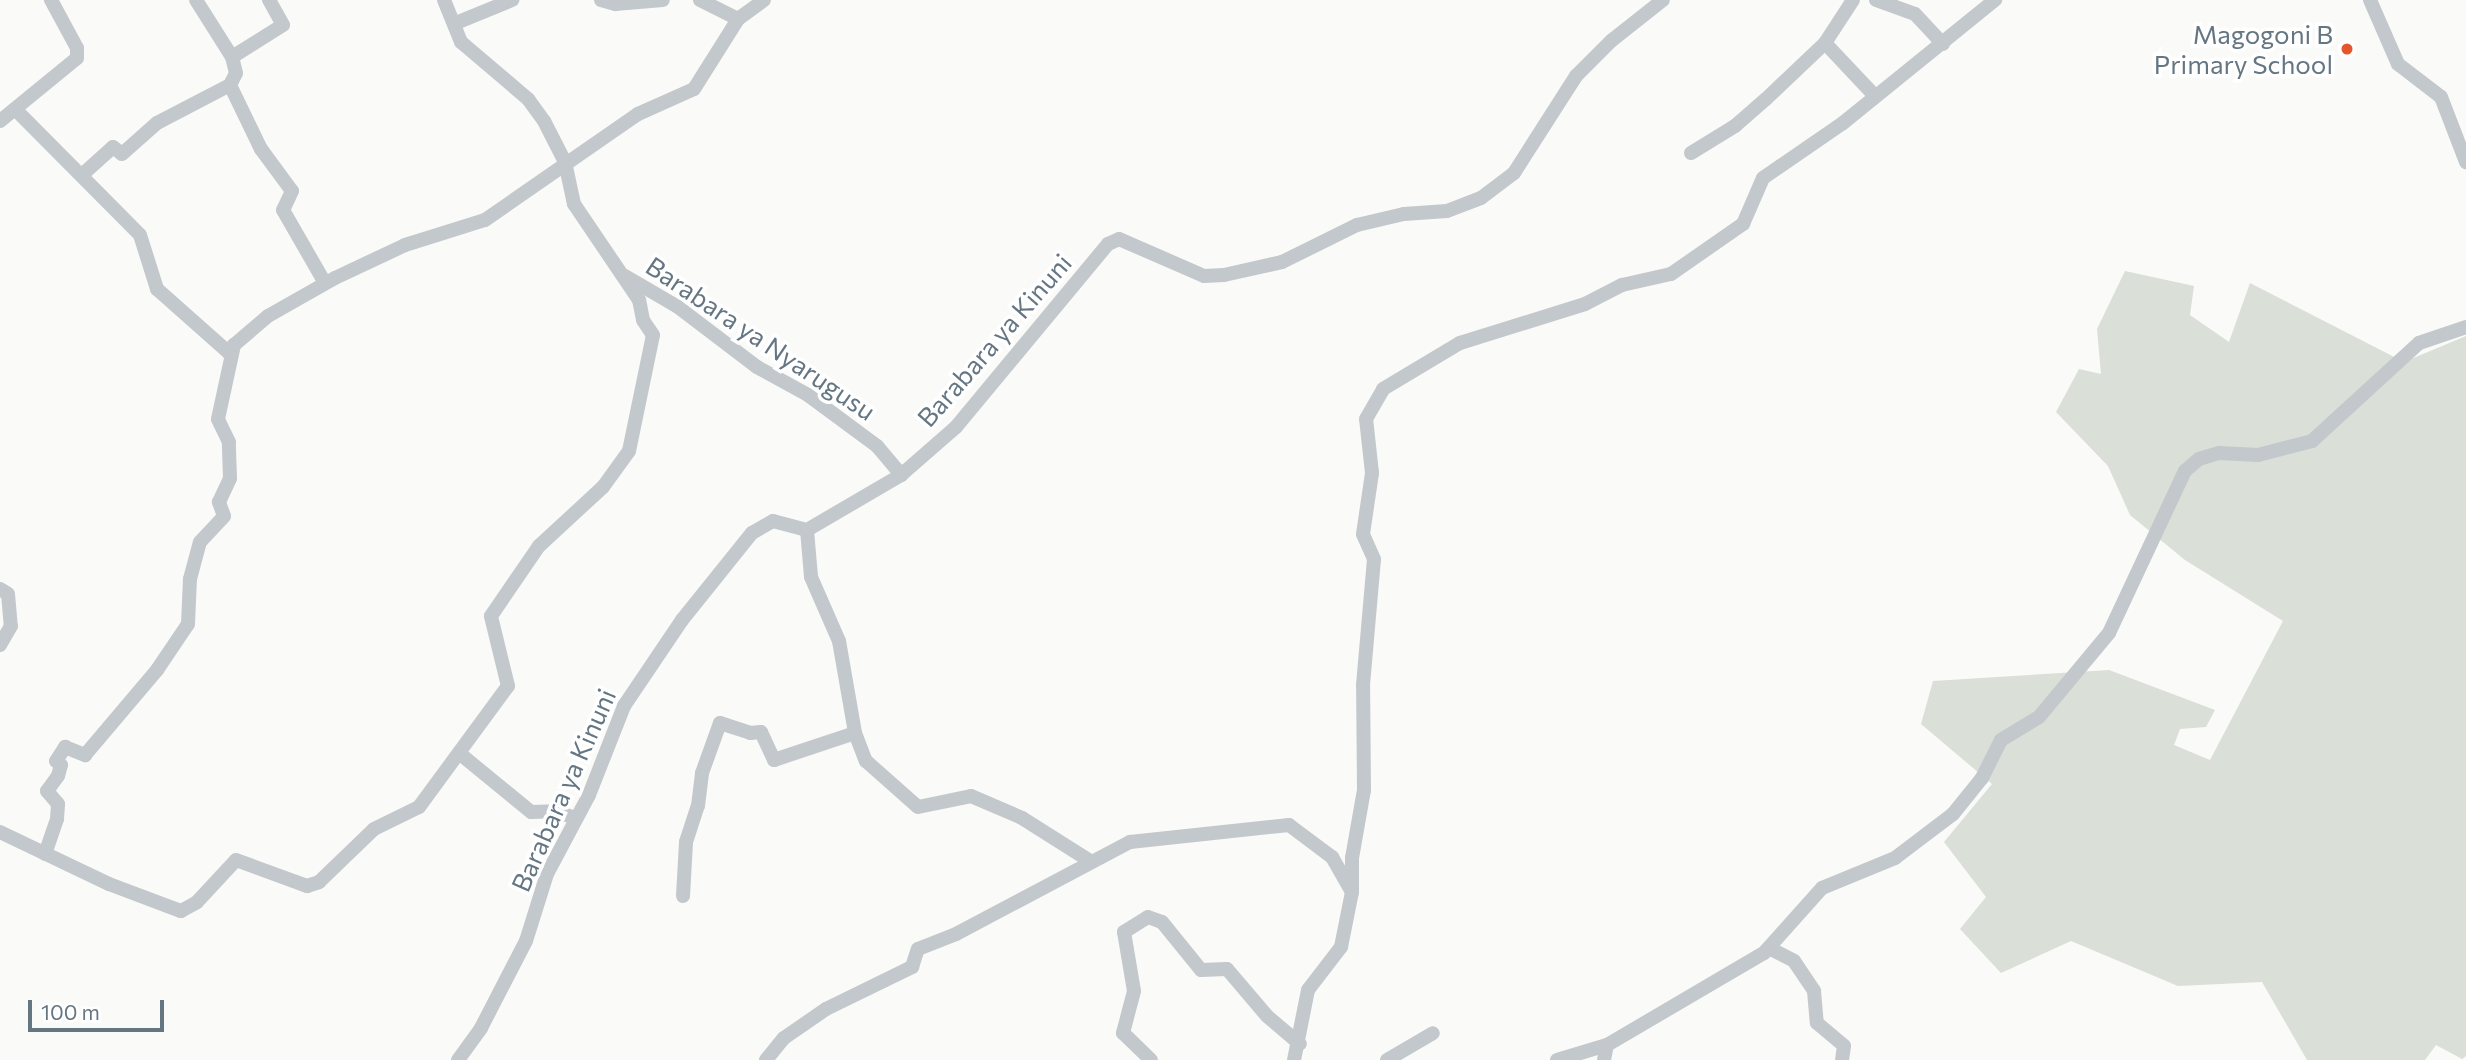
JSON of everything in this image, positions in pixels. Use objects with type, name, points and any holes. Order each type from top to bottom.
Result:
[{"type":"street","points":[[0,121],[77,58],[77,48],[51,0]]},
{"type":"street","points":[[83,174],[113,147],[122,155],[158,123],[230,85],[236,73],[232,57],[196,0]]},
{"type":"street","points":[[232,57],[283,25],[269,0]]},
{"type":"street","name":"Barabara ya Nyarugusu","points":[[45,854],[181,911],[197,902],[236,860],[307,886],[319,882],[374,830],[419,807],[459,753],[471,731],[508,686],[491,616],[538,546],[603,487],[629,451],[653,335],[643,320],[639,300],[573,204],[565,162],[528,100],[461,42],[456,23],[444,0]]},
{"type":"street","points":[[456,23],[512,0]]},
{"type":"street","points":[[601,0],[615,4],[663,0]]},
{"type":"street","points":[[700,0],[738,19]]},
{"type":"street","points":[[15,109],[83,174],[140,235],[157,289],[228,352],[268,316],[325,283],[405,245],[485,220],[565,162],[638,114],[694,89],[738,19],[764,0]]},
{"type":"street","name":"Barabara ya Kinuni","points":[[458,1060],[481,1028],[526,941],[547,874],[576,818],[624,706],[727,560],[763,524],[773,521],[807,530],[901,475],[972,410],[1108,244],[1128,240],[1204,276],[1224,275],[1282,261],[1357,225],[1404,214],[1447,211],[1481,198],[1514,173],[1576,76],[1611,41],[1663,0]]},
{"type":"street","points":[[1691,153],[1735,126],[1825,43],[1853,0]]},
{"type":"street","points":[[1876,0],[1915,14],[1943,44]]},
{"type":"street","points":[[1294,1060],[1300,1044],[1308,990],[1341,947],[1352,892],[1352,858],[1364,790],[1363,685],[1374,559],[1363,534],[1372,473],[1366,419],[1383,389],[1460,343],[1585,304],[1622,285],[1671,274],[1743,224],[1763,178],[1943,44],[1995,0]]},
{"type":"street","points":[[2370,0],[2398,64],[2441,97],[2466,162]]},
{"type":"street","points":[[1825,43],[1875,96]]},
{"type":"street","points":[[230,85],[261,149],[292,191],[283,211],[325,283]]},
{"type":"street","name":"Barabara ya Nyarugusu","points":[[620,273],[678,307],[757,367],[808,395],[877,446],[901,475]]},
{"type":"street","points":[[1557,1060],[1607,1045],[1769,948],[1822,888],[1895,859],[1953,814],[1982,778],[2001,740],[2039,717],[2109,633],[2185,471],[2212,454],[2258,454],[2312,441],[2419,343],[2466,327]]},
{"type":"street","points":[[0,832],[45,854],[57,819],[58,804],[47,791],[58,776],[61,765],[56,761],[65,747],[85,755],[157,670],[188,624],[190,579],[200,542],[224,516],[219,502],[230,478],[229,442],[218,419],[234,345]]},
{"type":"street","points":[[807,530],[811,577],[839,641],[855,733],[866,761],[918,807],[971,796],[1022,818],[1090,861]]},
{"type":"street","points":[[0,589],[8,594],[11,626],[0,645]]},
{"type":"street","points":[[683,896],[686,842],[702,773],[720,723],[750,733],[761,732],[774,760],[855,733]]},
{"type":"street","points":[[459,753],[531,812],[554,811],[576,818]]},
{"type":"street","points":[[766,1060],[784,1038],[826,1009],[912,967],[918,949],[956,934],[1130,842],[1289,825],[1332,857],[1352,892]]},
{"type":"street","points":[[1151,1060],[1123,1033],[1134,991],[1124,932],[1148,918],[1162,922],[1201,970],[1227,969],[1267,1016],[1300,1044]]},
{"type":"street","points":[[1769,948],[1794,961],[1814,990],[1817,1023],[1844,1046],[1842,1060]]},
{"type":"street","points":[[1387,1060],[1433,1033]]},
{"type":"street","points":[[1604,1060],[1607,1045]]},
{"type":"shaded area","points":[[2125,271],[2194,286],[2190,315],[2229,342],[2250,283],[2404,362],[2466,336],[2466,1056],[2462,1059],[2436,1045],[2425,1060],[2307,1060],[2262,982],[2178,986],[2071,941],[2001,973],[1960,929],[1986,897],[1944,842],[1992,784],[1921,724],[1933,681],[2109,670],[2215,710],[2206,727],[2180,729],[2174,745],[2210,760],[2283,621],[2185,560],[2130,515],[2108,466],[2056,412],[2079,369],[2101,374],[2097,329]]},
{"type":"place","name":"Magogoni B Primary School","points":[[2347,49]]}]
